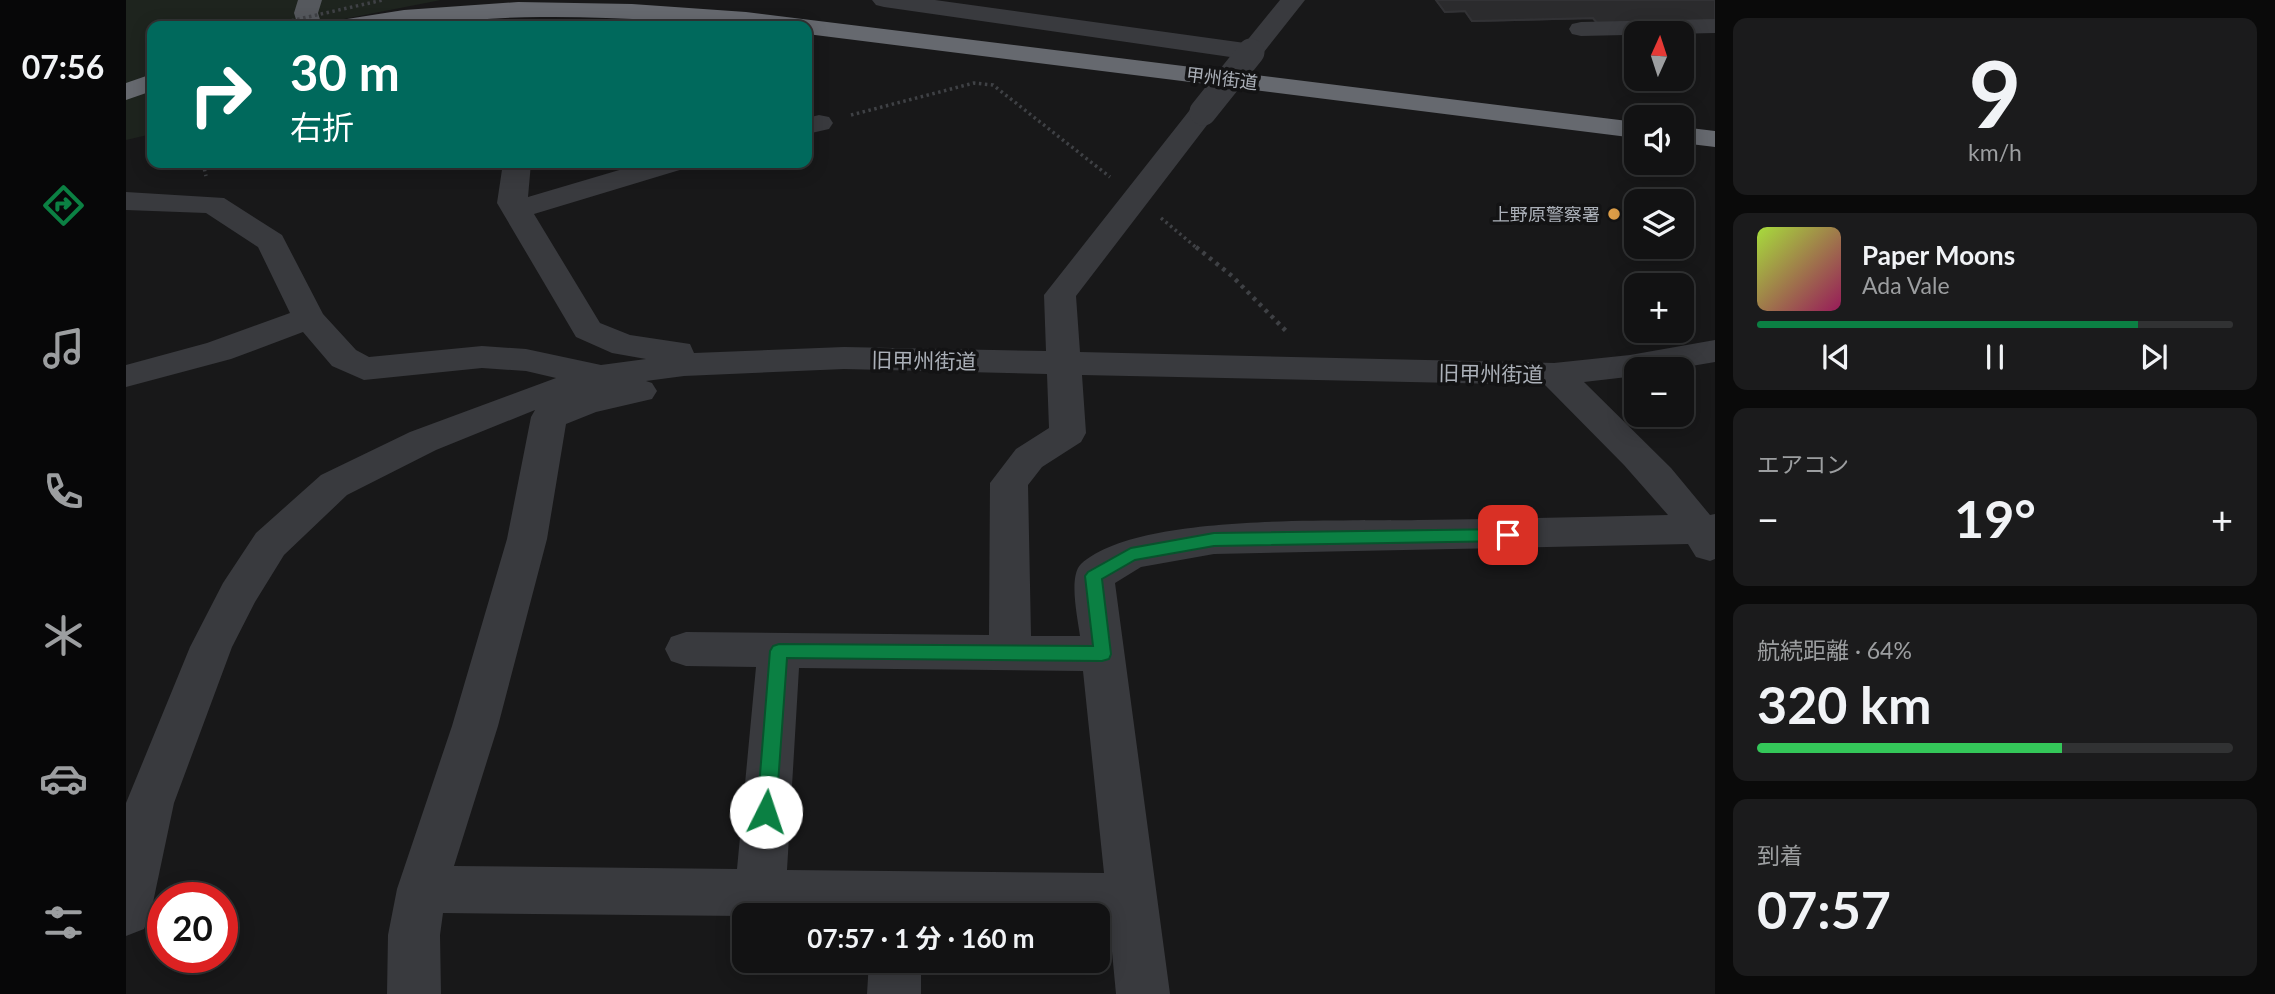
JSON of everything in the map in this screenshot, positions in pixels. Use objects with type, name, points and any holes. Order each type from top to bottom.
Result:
[{"type":"highway","name":"甲州街道","points":[[381,21],[428,14],[564,5],[662,10],[760,21]]},
{"type":"highway","name":"甲州街道","points":[[812,27],[1624,128]]},
{"type":"highway","points":[[126,92],[147,84]]},
{"type":"highway","points":[[1694,136],[1715,139]]},
{"type":"main road","points":[[308,21],[306,13],[310,0]]},
{"type":"street","points":[[884,0],[1251,52]]},
{"type":"street","points":[[1042,22],[1066,0]]},
{"type":"street","points":[[1010,654],[1009,483],[1029,458],[1068,433],[1060,295],[1293,0]]},
{"type":"street","points":[[1581,29],[1715,26]]},
{"type":"street","points":[[516,168],[512,203],[589,330],[624,345],[685,353],[684,365]]},
{"type":"street","points":[[516,210],[656,168]]},
{"type":"street","name":"旧甲州街道","points":[[126,201],[214,204],[271,242],[309,318],[344,358],[365,369],[482,358],[526,360],[601,376],[684,365],[844,358],[1555,374],[1630,366],[1715,351]]},
{"type":"street","points":[[126,376],[219,351],[309,318]]},
{"type":"street","points":[[1555,374],[1642,462],[1710,538]]},
{"type":"street","points":[[126,912],[150,803],[206,660],[238,594],[270,544],[334,485],[423,440],[550,391],[601,376],[661,382],[636,392],[587,402],[549,417],[527,539],[475,726],[422,889],[414,935],[414,994]]},
{"type":"street","points":[[1143,994],[1094,576],[1131,554],[1214,540],[1710,538]]},
{"type":"street","points":[[686,649],[1102,654]]},
{"type":"street","points":[[760,892],[779,651]]},
{"type":"street","points":[[422,889],[760,892],[886,903]]},
{"type":"street","points":[[930,903],[1131,897]]},
{"type":"street","points":[[894,994],[895,973]]},
{"type":"path","points":[[290,21],[383,0]]},
{"type":"path","points":[[813,125],[974,83],[993,85],[1232,276],[1323,370]]},
{"type":"shaded area","points":[[126,0],[441,0],[334,21],[147,21],[147,135],[126,140]]},
{"type":"building","points":[[1436,0],[1592,0],[1605,14],[1715,13],[1715,22],[1624,21],[1624,24],[1598,24],[1593,18],[1472,21],[1465,11],[1445,12]]},
{"type":"building","points":[[1436,0],[1715,0],[1715,22],[1624,21],[1624,24],[1598,24],[1593,18],[1472,21],[1465,11],[1445,12]]},
{"type":"place","name":"上野原警察署","points":[[1614,214]]},
{"type":"route","points":[[766,812],[779,651],[1102,654],[1094,576],[1131,554],[1214,540],[1508,535]]}]
